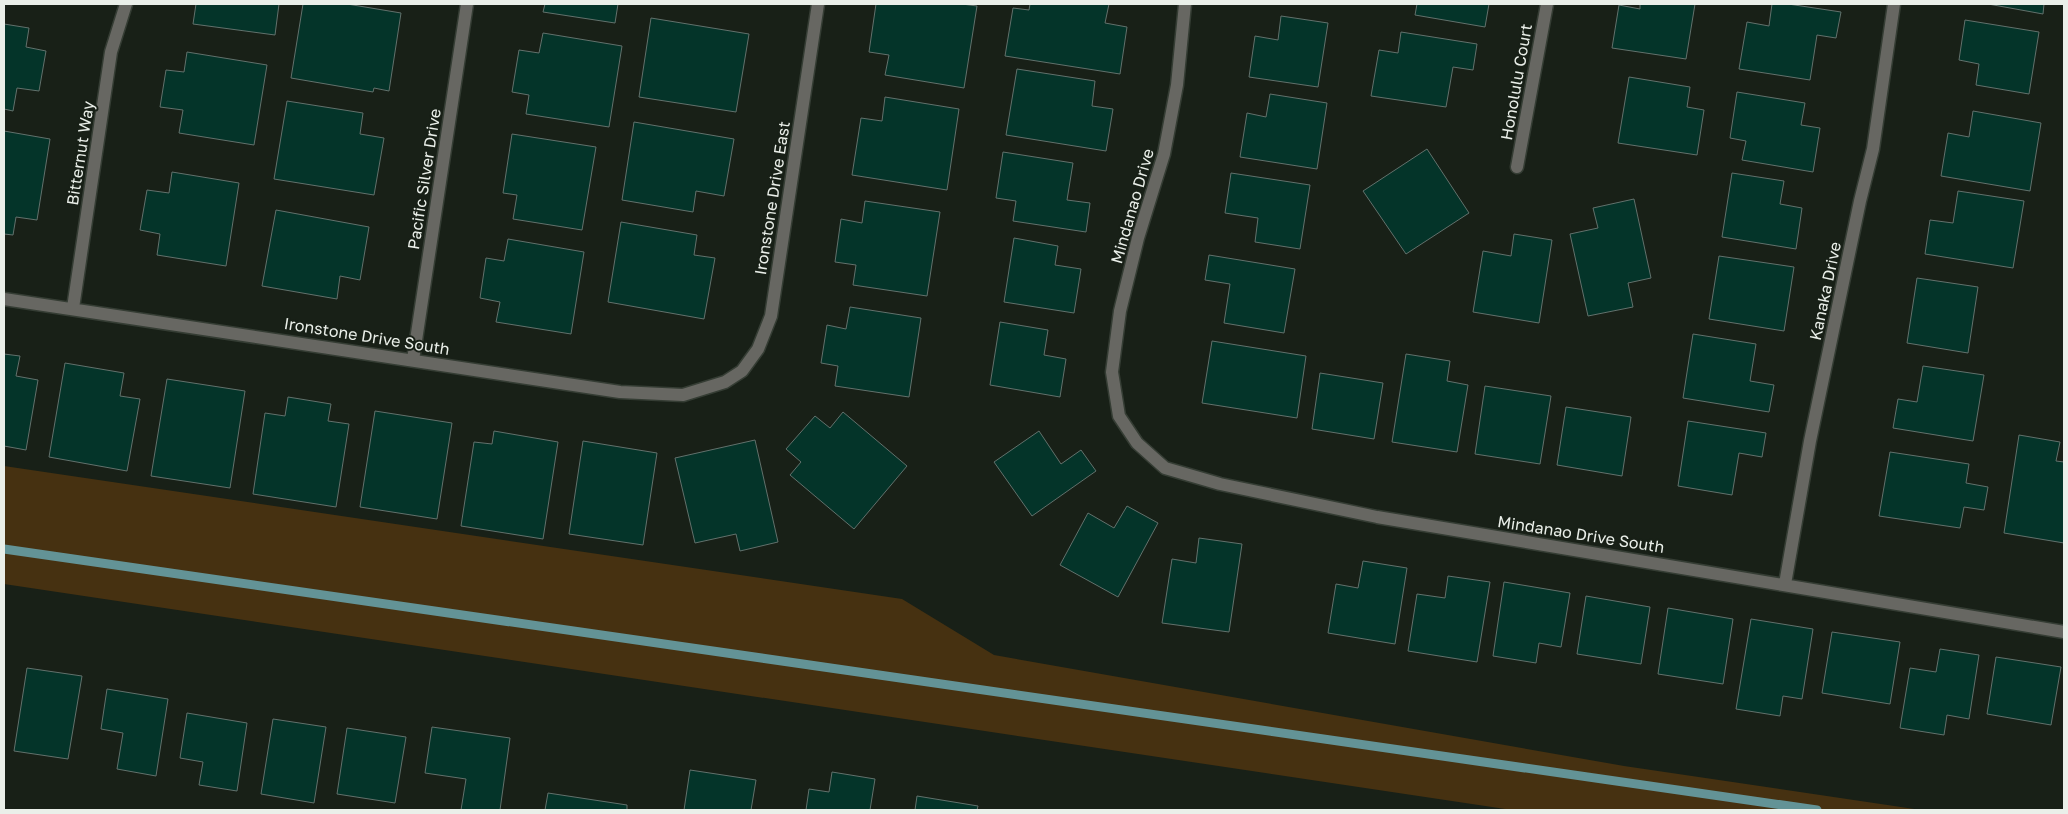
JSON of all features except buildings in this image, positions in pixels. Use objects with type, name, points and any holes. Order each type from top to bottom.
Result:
[{"type":"street","name":"Bitternut Way","points":[[73,308],[111,52],[126,4]]},
{"type":"street","name":"Pacific Silver Drive","points":[[414,360],[467,4]]},
{"type":"street","name":"Ironstone Drive East","points":[[725,382],[742,370],[758,349],[771,316],[818,4]]},
{"type":"street","name":"Mindanao Drive","points":[[1119,416],[1112,372],[1120,311],[1138,238],[1164,154],[1177,85],[1185,4]]},
{"type":"street","name":"Honolulu Court","points":[[1518,166],[1547,4]]},
{"type":"street","name":"Kanaka Drive","points":[[1785,584],[1810,441],[1860,201],[1873,149],[1894,4]]},
{"type":"street","name":"Ironstone Drive South","points":[[4,299],[620,392],[683,395],[725,382]]},
{"type":"street","name":"Mindanao Drive South","points":[[1119,416],[1137,443],[1164,468],[1220,484],[1377,517],[2064,632]]},
{"type":"shaded area","points":[[4,466],[902,599],[994,655],[1624,766],[1921,810],[1512,810],[4,584]]},
{"type":"waterway","points":[[4,549],[1817,810]]}]
